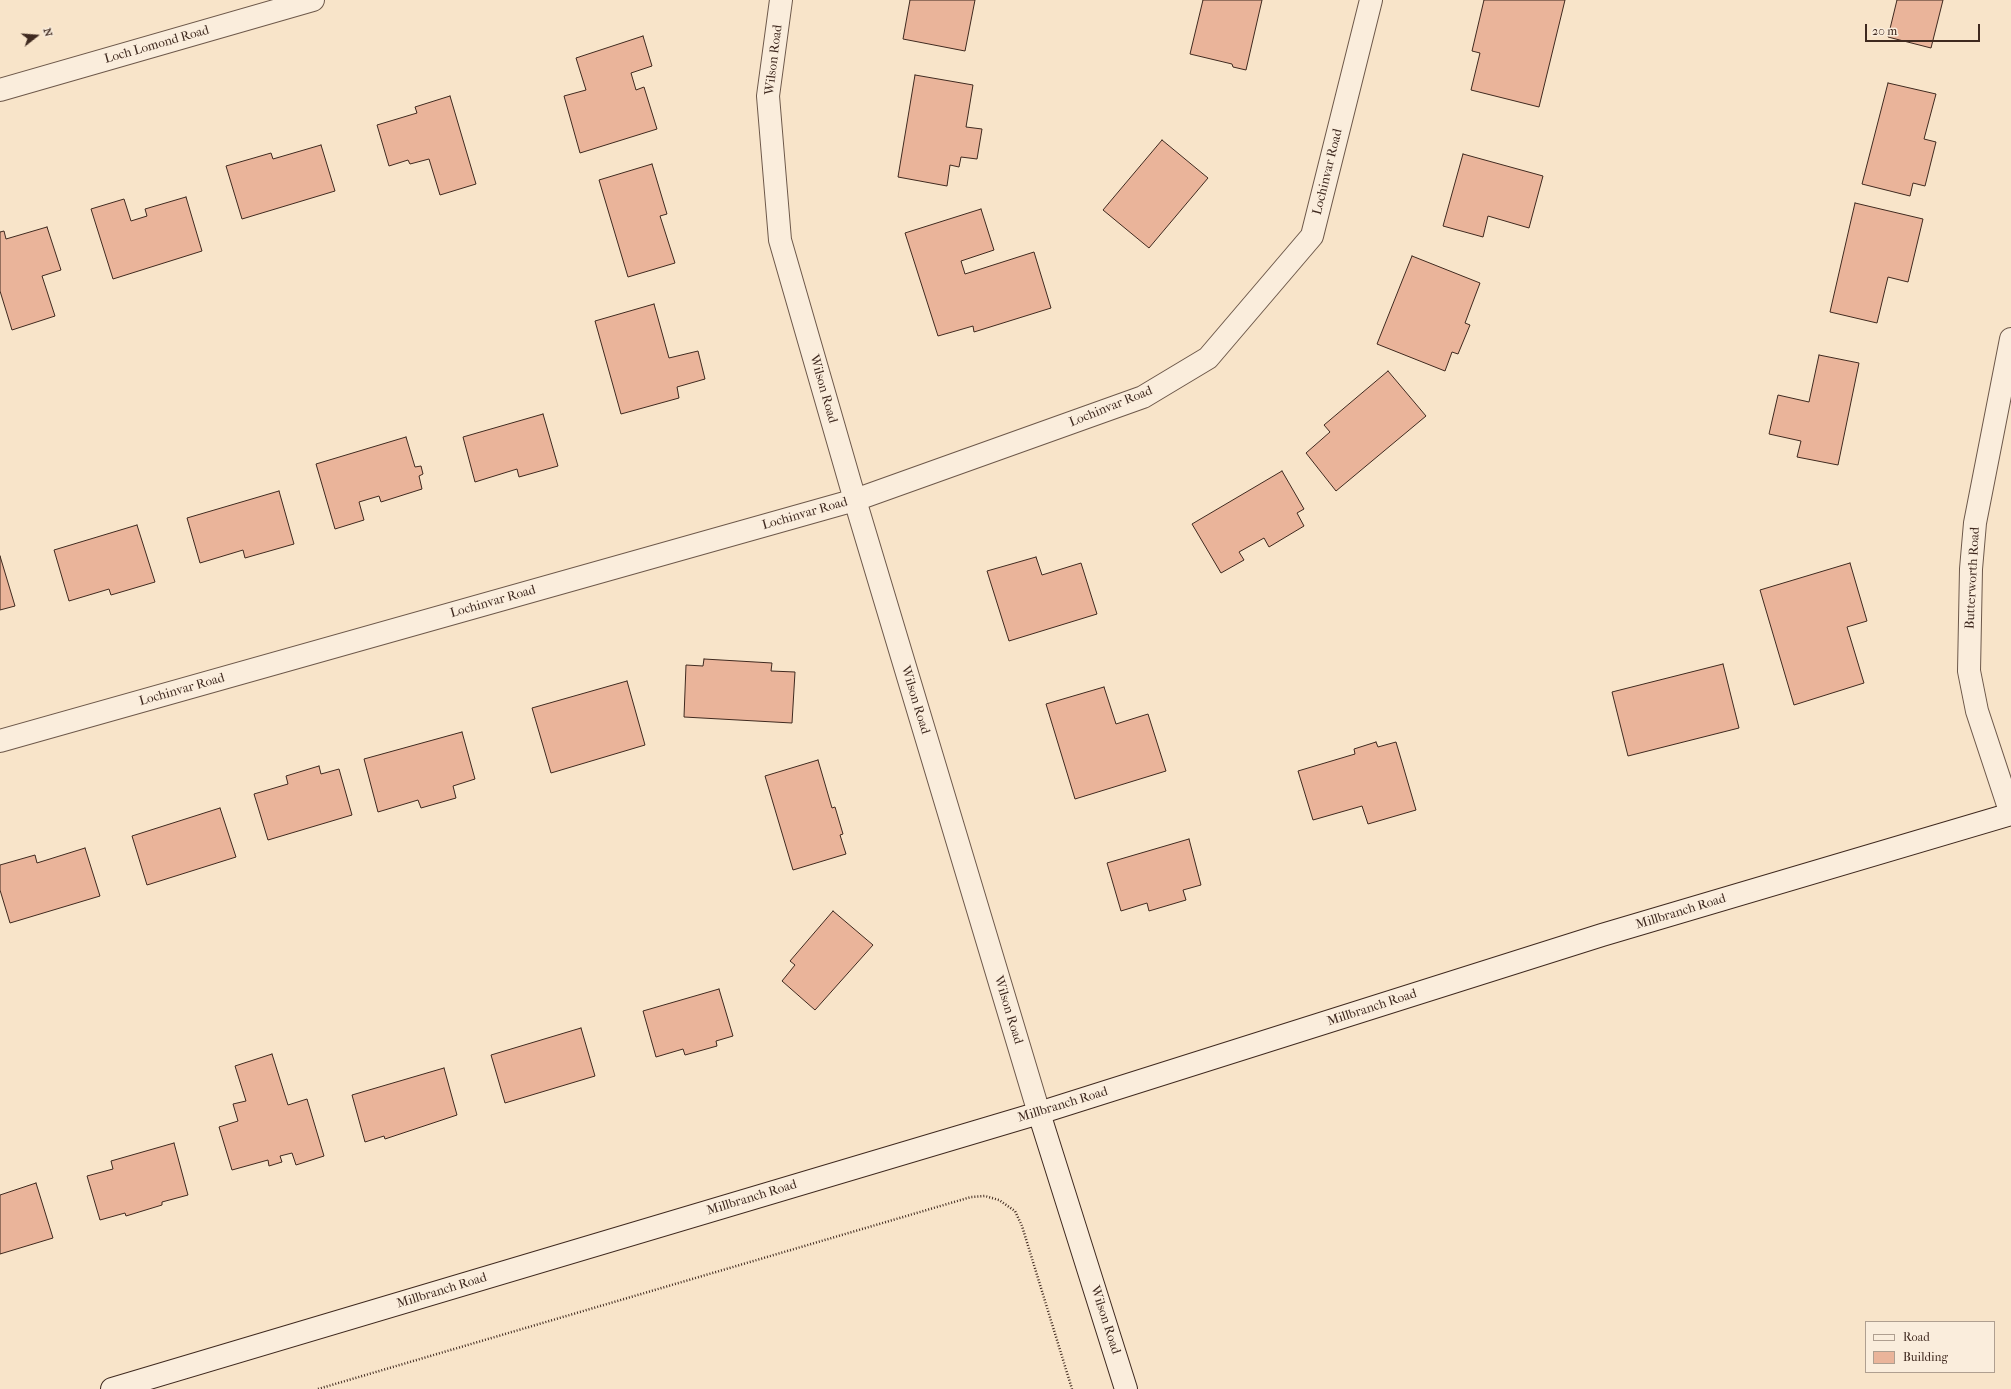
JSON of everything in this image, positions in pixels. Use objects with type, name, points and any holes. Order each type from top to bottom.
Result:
[{"type":"street","name":"Loch Lomond Road","points":[[0,90],[313,0]]},
{"type":"street","name":"Wilson Road","points":[[781,0],[768,96],[780,240],[855,500],[1039,1113],[1126,1389]]},
{"type":"street","name":"Lochinvar Road","points":[[0,741],[855,500],[1143,397],[1208,358],[1312,236],[1371,0]]},
{"type":"street","name":"Butterworth Road","points":[[2011,339],[1975,524],[1971,569],[1969,671],[1977,711],[2011,814]]},
{"type":"street","name":"Millbranch Road","points":[[112,1389],[1039,1113],[1602,935],[2011,814]]},
{"type":"path","points":[[318,1389],[971,1197],[985,1196],[999,1200],[1015,1211],[1022,1226],[1072,1389]]},
{"type":"building","points":[[910,0],[975,0],[965,51],[903,39]]},
{"type":"building","points":[[1203,0],[1262,0],[1246,70],[1233,67],[1232,64],[1190,54]]},
{"type":"building","points":[[1484,0],[1565,0],[1539,107],[1471,90],[1480,53],[1472,51]]},
{"type":"building","points":[[1897,0],[1943,0],[1931,48],[1888,37]]},
{"type":"building","points":[[643,36],[652,66],[631,73],[636,90],[644,87],[657,129],[580,153],[564,96],[586,90],[576,58]]},
{"type":"building","points":[[915,75],[973,85],[966,127],[982,129],[977,159],[961,157],[959,167],[950,165],[947,186],[898,177]]},
{"type":"building","points":[[1888,83],[1936,94],[1924,139],[1936,142],[1925,186],[1913,183],[1910,196],[1862,184]]},
{"type":"building","points":[[450,96],[476,184],[440,195],[429,159],[410,164],[408,160],[389,166],[377,125],[417,113],[415,107]]},
{"type":"building","points":[[1162,140],[1208,178],[1149,248],[1103,210]]},
{"type":"building","points":[[321,145],[335,191],[242,219],[226,166],[271,153],[273,159]]},
{"type":"building","points":[[1463,154],[1543,176],[1529,228],[1488,216],[1483,237],[1443,226]]},
{"type":"building","points":[[652,164],[667,214],[660,216],[675,263],[628,277],[599,180]]},
{"type":"building","points":[[186,197],[202,251],[113,279],[91,209],[124,199],[131,221],[147,216],[145,209]]},
{"type":"building","points":[[1855,203],[1923,219],[1908,282],[1888,277],[1877,323],[1830,312]]},
{"type":"building","points":[[981,209],[994,250],[961,261],[965,274],[1034,252],[1051,308],[974,332],[973,326],[938,336],[905,233]]},
{"type":"building","points":[[47,227],[61,270],[42,276],[55,316],[12,330],[0,291],[0,232],[4,231],[6,239]]},
{"type":"building","points":[[1412,256],[1480,283],[1465,323],[1470,325],[1458,354],[1452,352],[1445,371],[1377,344]]},
{"type":"building","points":[[654,304],[669,358],[698,351],[705,379],[677,387],[679,398],[621,414],[595,321]]},
{"type":"building","points":[[1819,355],[1859,363],[1838,465],[1797,457],[1801,441],[1769,434],[1778,395],[1809,402]]},
{"type":"building","points":[[1388,371],[1426,416],[1336,491],[1306,453],[1330,432],[1324,425]]},
{"type":"building","points":[[543,414],[558,466],[519,477],[517,469],[475,482],[463,437]]},
{"type":"building","points":[[406,437],[415,467],[421,466],[423,474],[419,476],[422,489],[381,502],[379,496],[359,502],[364,520],[335,529],[316,464]]},
{"type":"building","points":[[1282,471],[1304,509],[1297,513],[1304,526],[1269,547],[1264,538],[1239,552],[1244,560],[1221,573],[1192,524]]},
{"type":"building","points":[[279,491],[294,544],[245,558],[243,550],[200,563],[187,518]]},
{"type":"building","points":[[137,525],[155,582],[111,595],[109,589],[69,601],[54,550]]},
{"type":"building","points":[[0,556],[15,606],[0,610]]},
{"type":"building","points":[[1036,557],[1042,575],[1081,563],[1097,614],[1009,641],[987,571]]},
{"type":"building","points":[[1850,563],[1867,621],[1847,627],[1864,683],[1794,705],[1760,590]]},
{"type":"building","points":[[704,659],[772,663],[771,671],[795,672],[792,723],[684,717],[686,665],[703,666]]},
{"type":"building","points":[[1723,664],[1739,728],[1628,756],[1612,692]]},
{"type":"building","points":[[627,681],[645,745],[551,773],[532,708]]},
{"type":"building","points":[[1104,687],[1116,724],[1148,714],[1166,771],[1075,799],[1046,704]]},
{"type":"building","points":[[462,732],[475,779],[453,786],[456,798],[421,808],[418,800],[378,812],[364,759]]},
{"type":"building","points":[[1376,742],[1378,747],[1396,742],[1416,810],[1368,824],[1362,806],[1313,820],[1298,771],[1355,754],[1354,749]]},
{"type":"building","points":[[818,760],[832,808],[835,807],[843,834],[840,835],[846,854],[793,870],[765,776]]},
{"type":"building","points":[[319,766],[321,774],[339,769],[352,815],[268,840],[254,794],[288,784],[286,776]]},
{"type":"building","points":[[220,808],[236,857],[147,885],[132,836]]},
{"type":"building","points":[[1189,839],[1201,885],[1183,890],[1186,900],[1149,911],[1147,903],[1121,911],[1107,863]]},
{"type":"building","points":[[85,848],[100,896],[10,923],[0,890],[0,865],[35,855],[37,863]]},
{"type":"building","points":[[833,911],[873,945],[815,1010],[782,981],[795,965],[790,961]]},
{"type":"building","points":[[719,989],[733,1036],[716,1041],[717,1046],[685,1055],[683,1049],[656,1057],[643,1011]]},
{"type":"building","points":[[581,1028],[595,1076],[505,1103],[491,1055]]},
{"type":"building","points":[[272,1054],[288,1105],[307,1099],[324,1156],[296,1165],[292,1153],[280,1156],[282,1162],[269,1166],[268,1160],[232,1170],[219,1127],[238,1121],[233,1104],[246,1101],[235,1066]]},
{"type":"building","points":[[444,1068],[457,1115],[385,1139],[384,1136],[365,1142],[352,1095]]},
{"type":"building","points":[[174,1143],[188,1195],[162,1202],[162,1205],[126,1216],[125,1213],[100,1220],[87,1176],[113,1169],[111,1161]]},
{"type":"building","points":[[36,1183],[53,1238],[0,1254],[0,1195]]}]
